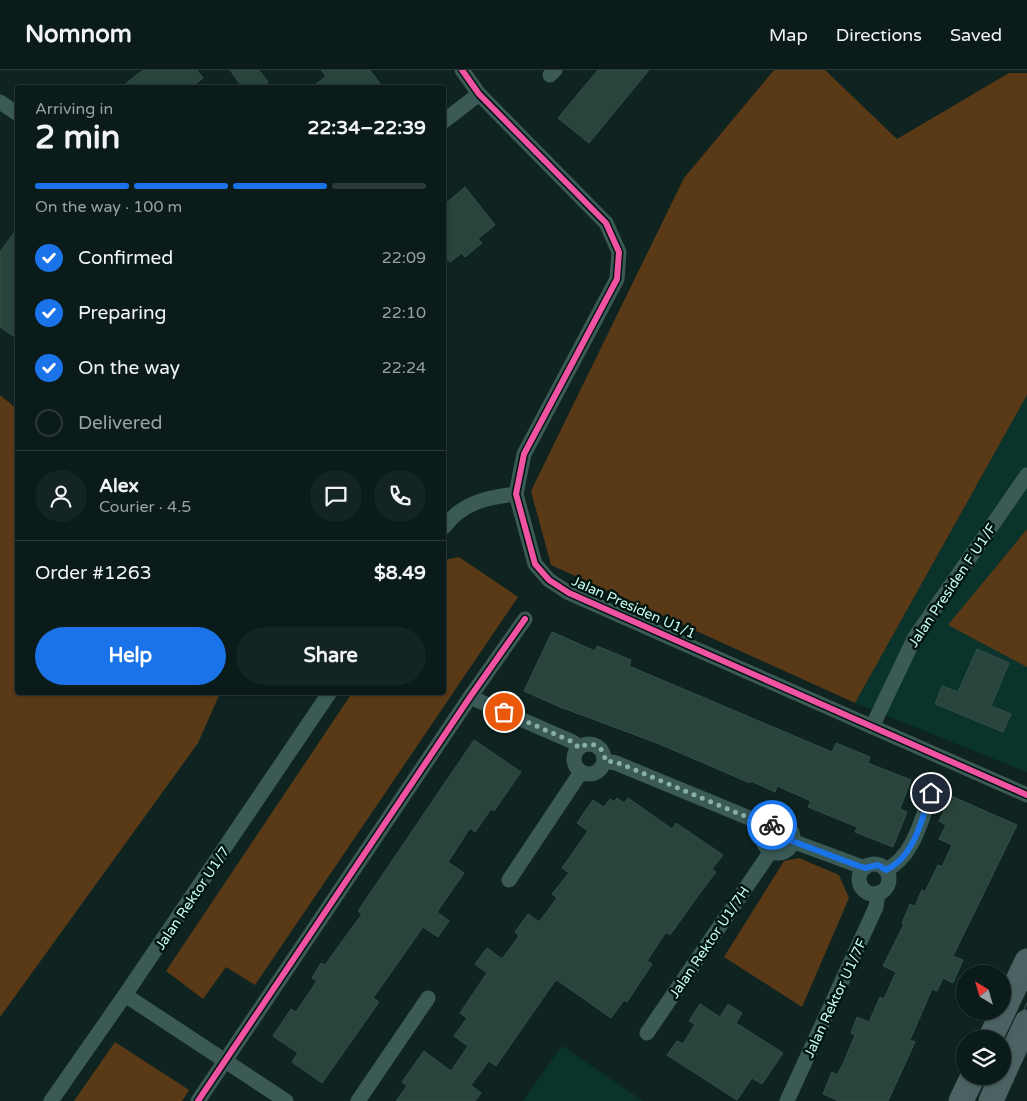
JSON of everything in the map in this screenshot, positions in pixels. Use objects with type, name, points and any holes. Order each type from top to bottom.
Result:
[{"type":"main road","points":[[994,1030],[1027,961]]},
{"type":"main road","points":[[1011,1057],[1027,1022]]},
{"type":"main road","points":[[961,1101],[969,1085]]},
{"type":"main road","points":[[991,1101],[998,1085]]},
{"type":"street","name":"Jalan Presiden U1/1","points":[[462,70],[478,94],[606,223],[619,252],[617,278],[524,454],[516,494],[535,564],[549,580],[562,588],[1027,795]]},
{"type":"street","points":[[446,119],[478,94]]},
{"type":"street","points":[[0,102],[15,112]]},
{"type":"street","name":"Jalan Presiden F U1/F","points":[[872,727],[915,637],[1027,475]]},
{"type":"street","points":[[446,524],[454,514],[472,504],[489,497],[516,494]]},
{"type":"street","points":[[198,1101],[524,619]]},
{"type":"street","name":"Jalan Rektor U1/7","points":[[51,1101],[125,996],[328,695]]},
{"type":"street","points":[[470,697],[573,742],[579,748]]},
{"type":"street","points":[[587,744],[596,745],[603,752],[605,761],[600,770],[591,774],[581,772],[574,760],[579,748],[587,744]]},
{"type":"street","points":[[605,761],[616,762],[750,819],[767,829]]},
{"type":"street","points":[[509,880],[581,772]]},
{"type":"street","points":[[886,870],[895,865],[912,844],[931,793]]},
{"type":"street","points":[[775,824],[784,825],[791,832],[792,841],[784,852],[771,851],[763,841],[767,829],[775,824]]},
{"type":"street","points":[[792,841],[865,868]]},
{"type":"street","name":"Jalan Rektor U1/7H","points":[[647,1033],[771,851]]},
{"type":"street","points":[[873,864],[886,870],[888,884],[878,893],[868,893],[861,886],[860,876],[865,868],[873,864]]},
{"type":"street","name":"Jalan Rektor U1/7F","points":[[787,1101],[876,907],[878,893]]},
{"type":"street","points":[[125,996],[286,1101]]},
{"type":"street","points":[[358,1101],[428,998]]},
{"type":"shaded area","points":[[774,70],[825,70],[897,139],[1009,73],[1027,73],[1027,395],[855,703],[551,565],[531,491],[684,178]]},
{"type":"shaded area","points":[[0,395],[15,407],[15,695],[219,695],[198,743],[0,1017]]},
{"type":"shaded area","points":[[1027,395],[1027,772],[855,703]]},
{"type":"shaded area","points":[[1027,529],[1027,667],[948,625]]},
{"type":"shaded area","points":[[459,557],[518,597],[255,985],[226,967],[203,999],[166,971],[351,695],[446,695],[446,560]]},
{"type":"shaded area","points":[[799,858],[839,875],[849,898],[802,1007],[724,957],[784,861]]},
{"type":"shaded area","points":[[115,1042],[189,1090],[182,1101],[74,1101]]},
{"type":"shaded area","points":[[562,1046],[643,1101],[523,1101]]},
{"type":"building","points":[[143,70],[197,70],[203,78],[194,85],[124,85]]},
{"type":"building","points":[[230,70],[259,70],[268,82],[264,85],[241,85]]},
{"type":"building","points":[[321,70],[370,70],[381,85],[315,85],[326,76]]},
{"type":"building","points":[[598,70],[649,70],[589,143],[558,118]]},
{"type":"building","points":[[465,187],[495,225],[478,239],[482,243],[465,257],[462,253],[450,262],[446,257],[446,203]]},
{"type":"building","points":[[15,231],[15,337],[0,327],[0,252]]},
{"type":"building","points":[[552,632],[595,651],[597,646],[631,660],[629,666],[832,752],[836,743],[870,757],[868,763],[911,780],[900,809],[907,812],[893,847],[855,832],[857,827],[808,807],[811,801],[777,786],[775,792],[751,781],[750,783],[657,743],[560,707],[524,691]]},
{"type":"building","points":[[977,649],[1009,663],[991,706],[1011,714],[1003,732],[935,704],[942,686],[958,692]]},
{"type":"building","points":[[474,740],[521,772],[494,811],[491,809],[475,832],[470,828],[448,862],[464,873],[437,912],[449,921],[438,937],[423,927],[373,998],[379,1002],[322,1083],[292,1062],[298,1053],[273,1036],[291,1009],[296,1012],[317,981],[312,978],[321,963],[325,965],[362,914],[358,911]]},
{"type":"building","points":[[951,796],[1017,825],[953,956],[963,960],[961,965],[956,965],[956,976],[953,983],[943,978],[937,991],[932,989],[910,1040],[915,1042],[888,1101],[839,1101],[823,1094],[832,1072],[837,1075],[844,1062],[855,1035],[851,1033],[857,1017],[869,1022],[880,997],[884,999],[896,972],[883,966],[904,924],[902,923],[910,904],[915,906],[922,890],[925,892],[938,865],[942,867],[952,845],[939,839],[946,825],[939,821]]},
{"type":"building","points":[[617,798],[624,803],[628,798],[672,829],[676,823],[723,855],[712,869],[716,872],[670,935],[666,932],[647,961],[652,964],[627,1002],[624,1000],[611,1018],[557,980],[496,1066],[489,1061],[471,1085],[481,1093],[475,1101],[396,1101],[407,1086],[402,1082],[424,1051],[451,1071],[468,1046],[454,1036],[467,1018],[460,1013],[487,973],[475,964],[487,948],[502,959],[519,936],[515,932],[528,914],[539,922],[557,898],[552,894],[569,873],[562,868],[588,831],[577,823],[593,800],[604,807],[610,799],[614,802]]},
{"type":"building","points":[[700,1004],[720,1017],[728,1004],[742,1013],[736,1023],[783,1053],[762,1084],[752,1078],[737,1100],[667,1055],[677,1041],[683,1044],[695,1024],[689,1021]]},
{"type":"tram line","points":[[1003,1030],[1027,977]]},
{"type":"tram line","points":[[1011,1038],[1027,1003]]},
{"type":"tram line","points":[[970,1101],[978,1085]]},
{"type":"tram line","points":[[983,1101],[990,1085]]},
{"type":"cycle path","points":[[462,70],[479,94],[606,223],[619,252],[617,279],[524,454],[516,494],[535,564],[549,580],[569,593],[1027,795]]},
{"type":"cycle path","points":[[198,1101],[470,697],[525,619]]},
{"type":"way so far","points":[[504,712],[573,742],[579,748],[587,744],[596,745],[603,752],[605,761],[616,762],[759,822],[767,829],[772,825]]},
{"type":"route","points":[[772,825],[780,824],[788,828],[791,832],[792,841],[865,868],[873,864],[886,870],[895,865],[912,844],[931,793]]}]
